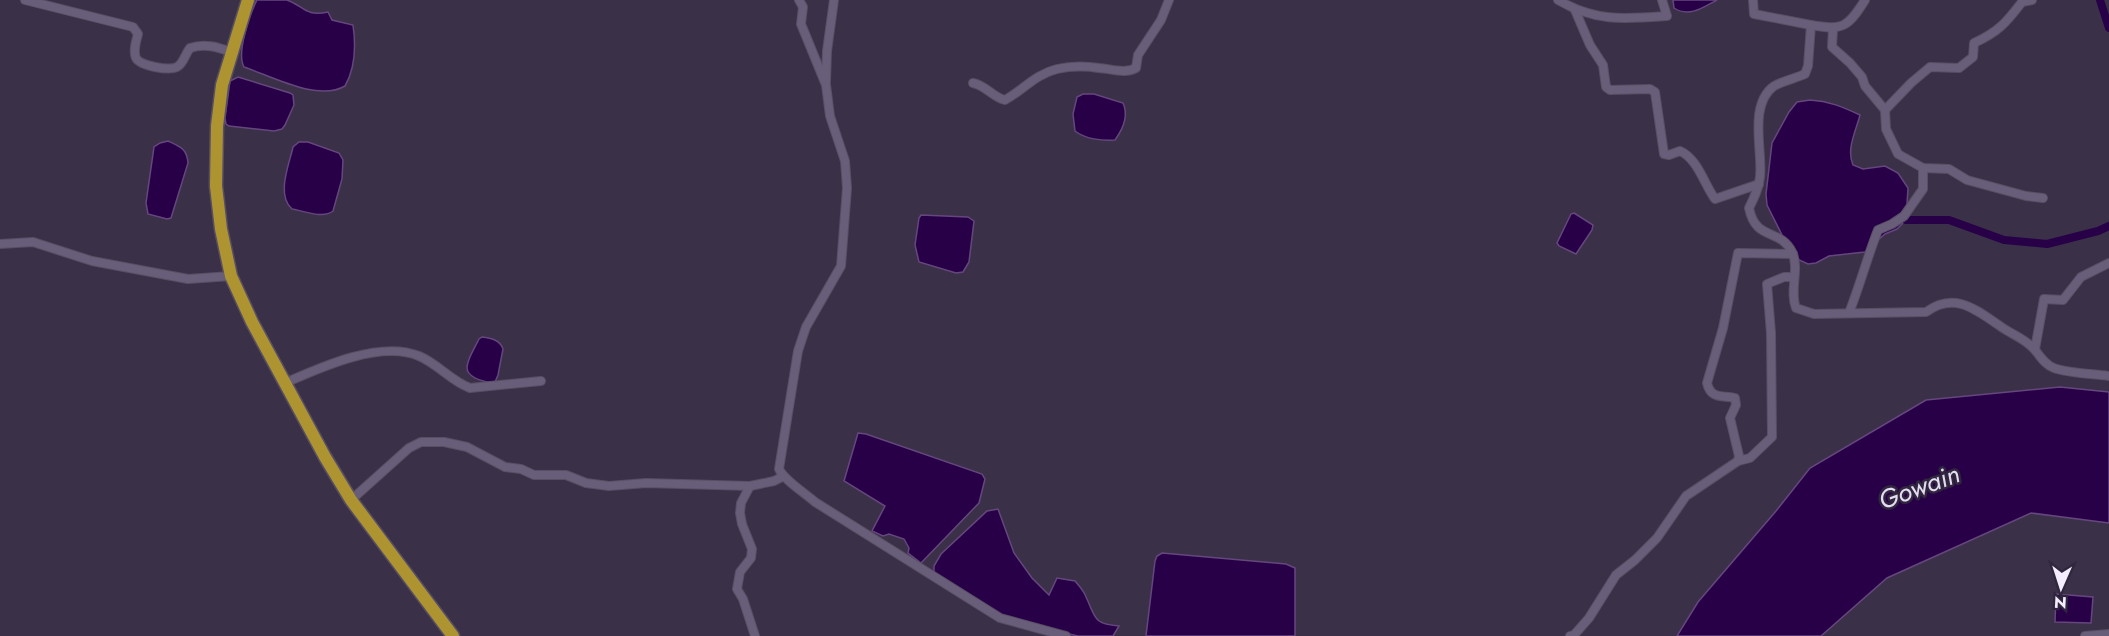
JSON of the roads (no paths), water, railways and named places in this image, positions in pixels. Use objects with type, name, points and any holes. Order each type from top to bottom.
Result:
[{"type":"highway","points":[[248,0],[222,85],[217,126],[216,186],[221,229],[231,276],[252,322],[325,457],[351,500],[453,636]]},
{"type":"street","points":[[25,0],[133,27],[138,34],[135,51],[137,59],[152,66],[174,68],[178,66],[190,48],[199,45],[218,47],[231,52]]},
{"type":"street","points":[[799,0],[803,7],[801,24],[826,85]]},
{"type":"street","points":[[834,0],[827,51],[826,85],[830,116],[845,169],[847,188],[841,266],[806,327],[798,351],[779,469],[782,477],[796,484],[815,502],[1000,618],[1066,636]]},
{"type":"street","points":[[973,83],[982,85],[994,97],[1005,100],[1043,74],[1058,69],[1097,67],[1132,70],[1136,68],[1138,54],[1161,20],[1169,0]]},
{"type":"street","points":[[1558,0],[1587,15],[1610,18],[1667,16],[1662,0]]},
{"type":"street","points":[[1753,0],[1754,14],[1833,29],[1852,20],[1865,0]]},
{"type":"street","points":[[1885,110],[1911,82],[1930,67],[1959,68],[1973,57],[1974,43],[2006,24],[2022,2],[2031,0]]},
{"type":"street","points":[[1575,10],[1590,45],[1603,66],[1606,87],[1610,90],[1650,89],[1655,92],[1664,154],[1669,155],[1680,151],[1684,153],[1700,171],[1715,199],[1759,184]]},
{"type":"street","points":[[1811,25],[1808,66],[1805,74],[1774,87],[1762,103],[1758,130],[1760,177],[1749,208],[1751,220],[1761,231],[1781,238],[1793,254],[1793,300],[1796,308],[1814,314],[1926,312],[1937,304],[1955,301],[1984,314],[2001,327],[2020,336],[2035,349],[2044,362],[2055,369],[2109,376]]},
{"type":"street","points":[[1833,29],[1832,47],[1856,70],[1865,86],[1885,110],[1886,129],[1898,154],[1923,168],[1949,169],[1967,180],[2026,196],[2043,198]]},
{"type":"street","points":[[1849,313],[1878,230],[1904,216],[1923,189],[1923,168]]},
{"type":"street","points":[[0,244],[33,242],[92,261],[188,279],[231,276]]},
{"type":"street","points":[[1738,461],[1739,456],[1730,418],[1736,405],[1736,398],[1713,395],[1708,390],[1707,383],[1723,328],[1738,253],[1793,254]]},
{"type":"street","points":[[2035,349],[2044,299],[2062,300],[2081,277],[2109,263]]},
{"type":"street","points":[[1570,636],[1574,635],[1589,618],[1616,575],[1657,538],[1686,496],[1738,461],[1750,458],[1772,437],[1771,333],[1767,284],[1784,277],[1794,277]]},
{"type":"street","points":[[285,383],[326,364],[367,353],[380,352],[408,353],[419,356],[461,385],[470,388],[541,381]]},
{"type":"street","points":[[351,500],[409,448],[421,442],[444,442],[467,447],[505,467],[521,469],[534,475],[566,475],[586,483],[609,486],[646,483],[750,486],[782,477]]},
{"type":"street","points":[[750,486],[741,503],[740,513],[752,549],[751,558],[740,572],[738,589],[754,636]]},
{"type":"street","points":[[2085,636],[2109,634]]},
{"type":"water","points":[[257,0],[287,0],[309,12],[328,12],[332,20],[353,25],[354,56],[349,79],[345,86],[322,91],[308,89],[244,67],[243,43]]},
{"type":"water","points":[[1673,0],[1717,0],[1702,8],[1685,12],[1674,8]]},
{"type":"water","points":[[238,77],[293,95],[294,105],[282,129],[274,131],[226,124],[230,81]]},
{"type":"water","points":[[1083,94],[1094,94],[1123,103],[1124,122],[1115,140],[1094,139],[1075,131],[1073,114],[1077,97]]},
{"type":"water","points":[[1810,100],[1836,105],[1860,115],[1851,146],[1853,165],[1863,169],[1885,166],[1898,173],[1908,188],[1906,220],[1897,229],[1885,234],[1865,252],[1829,256],[1816,263],[1808,264],[1797,259],[1786,243],[1767,205],[1766,194],[1772,143],[1797,102]]},
{"type":"water","points":[[168,141],[182,149],[188,163],[171,218],[167,219],[148,214],[146,203],[154,147]]},
{"type":"water","points":[[299,142],[308,142],[339,153],[343,160],[342,179],[333,211],[329,213],[308,213],[292,209],[287,203],[285,180],[293,147]]},
{"type":"water","points":[[1574,213],[1593,225],[1576,254],[1557,243],[1571,214]]},
{"type":"water","points":[[921,215],[968,217],[974,221],[969,262],[963,272],[956,273],[919,262],[915,245]]},
{"type":"water","points":[[482,337],[492,339],[503,349],[498,375],[492,383],[473,377],[467,368],[470,356]]},
{"type":"water","name":"Gowain","points":[[2060,387],[2109,392],[2109,523],[2031,513],[1887,578],[1821,636],[1677,636],[1698,602],[1810,468],[1926,400]]},
{"type":"water","points":[[858,433],[982,474],[985,479],[979,503],[921,563],[908,553],[909,548],[904,539],[889,534],[883,536],[872,531],[885,506],[844,481]]},
{"type":"water","points":[[998,509],[1014,553],[1032,578],[1049,595],[1057,578],[1075,581],[1084,593],[1096,619],[1104,624],[1119,626],[1113,636],[1078,636],[1034,626],[998,614],[934,573],[934,566],[941,554],[987,511]]},
{"type":"water","points":[[1162,553],[1286,564],[1295,568],[1295,636],[1146,636],[1155,561]]},
{"type":"water","points":[[2056,594],[2093,597],[2091,623],[2055,622]]},
{"type":"waterway","points":[[2100,0],[2109,28]]},
{"type":"waterway","points":[[1906,220],[1949,220],[2004,240],[2047,244],[2109,226]]}]
